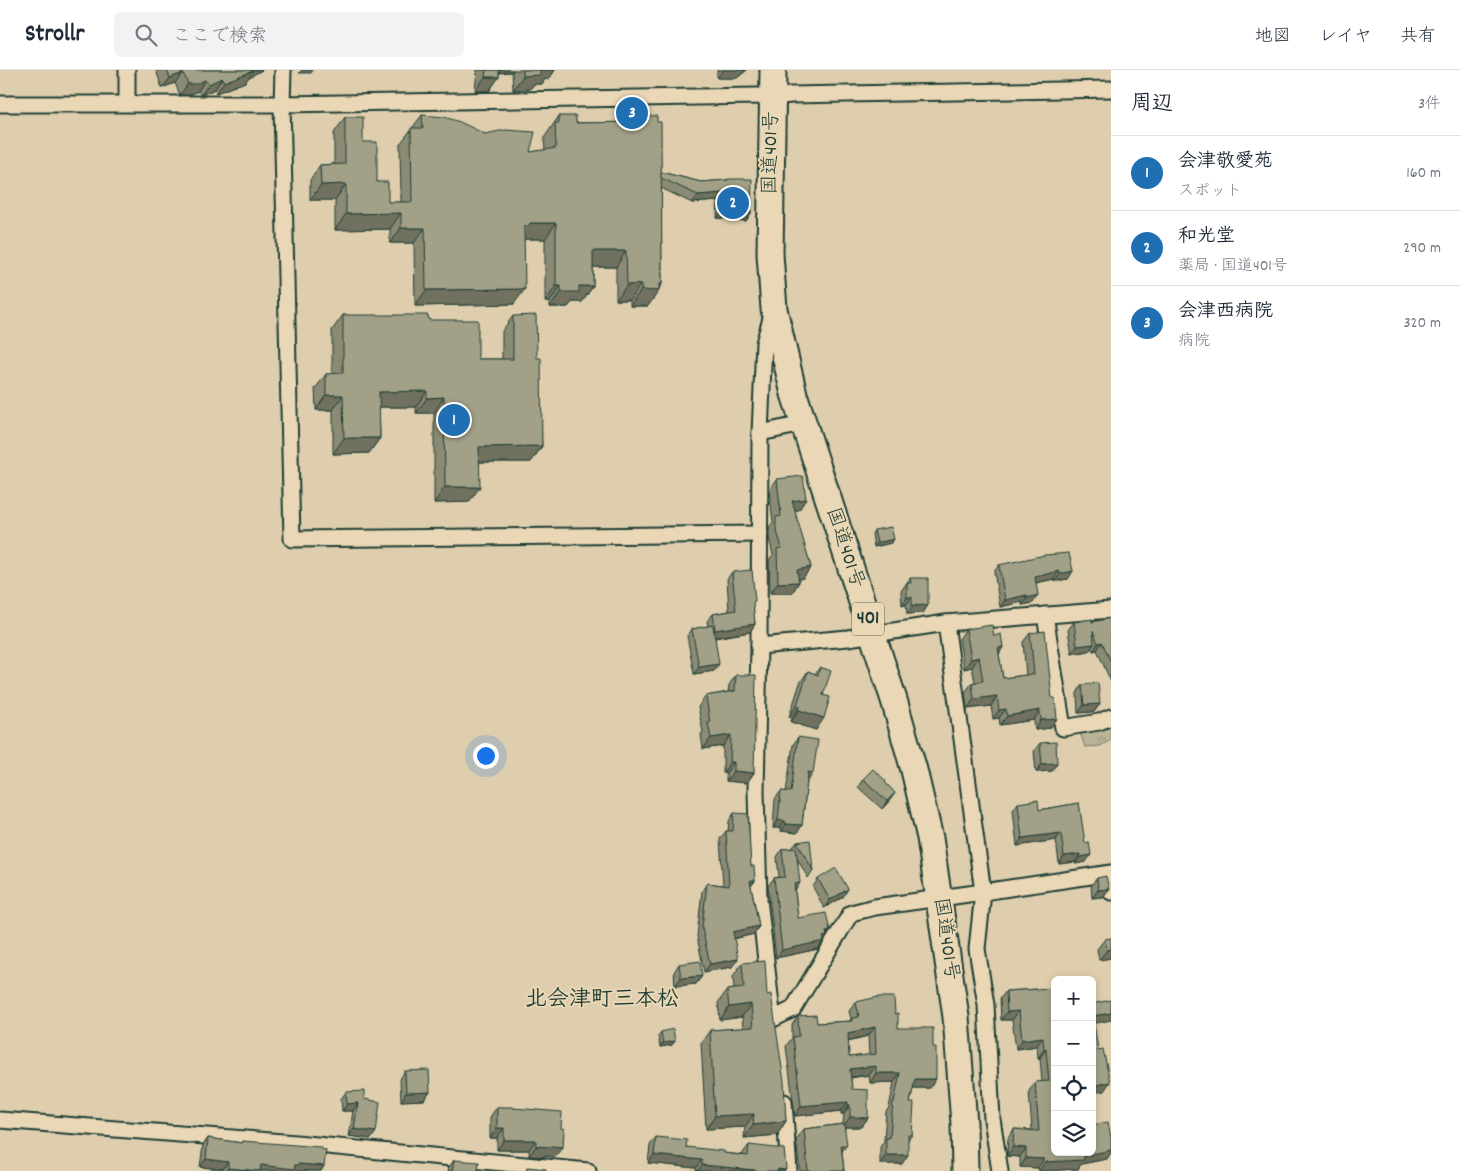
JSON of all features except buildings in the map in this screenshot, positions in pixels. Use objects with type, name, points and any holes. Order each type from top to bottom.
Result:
[{"type":"highway","name":"国道401号","points":[[773,70],[770,254],[774,309],[785,360],[803,424],[894,700],[914,770],[930,838],[956,1017],[964,1124],[964,1171]]},
{"type":"street","points":[[127,70],[127,103]]},
{"type":"street","points":[[283,70],[282,104],[292,539],[760,534]]},
{"type":"street","points":[[0,104],[282,104],[1111,90]]},
{"type":"street","points":[[774,309],[764,343],[760,434],[756,792],[759,899],[776,1038]]},
{"type":"street","points":[[760,434],[803,424]]},
{"type":"street","points":[[759,646],[946,624],[1111,610]]},
{"type":"street","points":[[1045,615],[1063,728],[1099,722],[1111,717]]},
{"type":"street","points":[[946,624],[983,892],[977,949],[986,1006],[992,1119],[1000,1171]]},
{"type":"street","points":[[773,1019],[793,1009],[852,912],[868,908],[1110,874],[1111,892]]},
{"type":"street","points":[[782,1084],[789,1171]]},
{"type":"street","points":[[0,1120],[296,1143],[588,1171]]},
{"type":"green space","points":[[1111,721],[1111,740],[1100,746],[1085,747],[1079,729]]},
{"type":"place","name":"会津西病院","points":[[632,113]]},
{"type":"place","name":"和光堂","points":[[733,203]]},
{"type":"place","name":"会津敬愛苑","points":[[454,420]]},
{"type":"district","name":"北会津町三本松","points":[[602,1000]]}]
